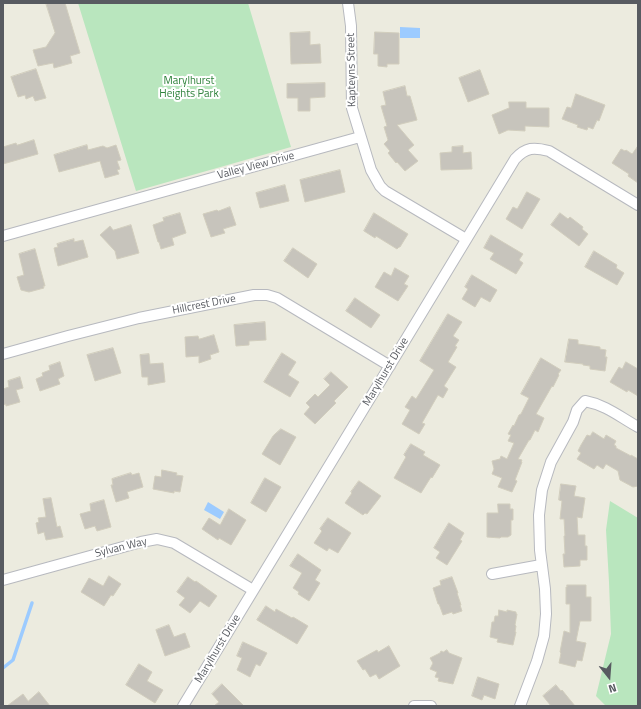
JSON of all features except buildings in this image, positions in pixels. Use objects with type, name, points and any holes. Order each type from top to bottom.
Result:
[{"type":"street","name":"Kapteyns Street","points":[[348,3],[351,26],[352,108],[360,137]]},
{"type":"street","name":"Valley View Drive","points":[[3,236],[360,137]]},
{"type":"street","points":[[360,137],[371,170],[377,182],[385,191],[466,239]]},
{"type":"street","name":"Marylhurst Drive","points":[[183,706],[515,158],[521,152],[530,149],[540,148],[549,151],[638,205]]},
{"type":"street","name":"Hillcrest Drive","points":[[3,354],[139,318],[254,295],[267,295],[277,298],[390,366]]},
{"type":"street","points":[[520,706],[544,638],[546,589],[541,565],[539,516],[542,490],[551,462],[573,422],[577,410],[585,401],[604,406],[638,427]]},
{"type":"street","name":"Sylvan Way","points":[[3,580],[141,542],[157,540],[174,542],[253,590]]},
{"type":"street","points":[[492,574],[541,565]]},
{"type":"street","points":[[414,706],[431,706]]},
{"type":"green space","name":"Marylhurst Heights Park","points":[[78,3],[248,3],[291,147],[136,191]]},
{"type":"green space","points":[[610,501],[638,518],[638,706],[606,706],[596,696],[611,634],[606,530]]},
{"type":"water","points":[[400,27],[420,28],[420,38],[400,38]]},
{"type":"water","points":[[208,502],[224,512],[220,519],[204,510]]},
{"type":"waterway","points":[[3,668],[13,660],[32,603]]}]
